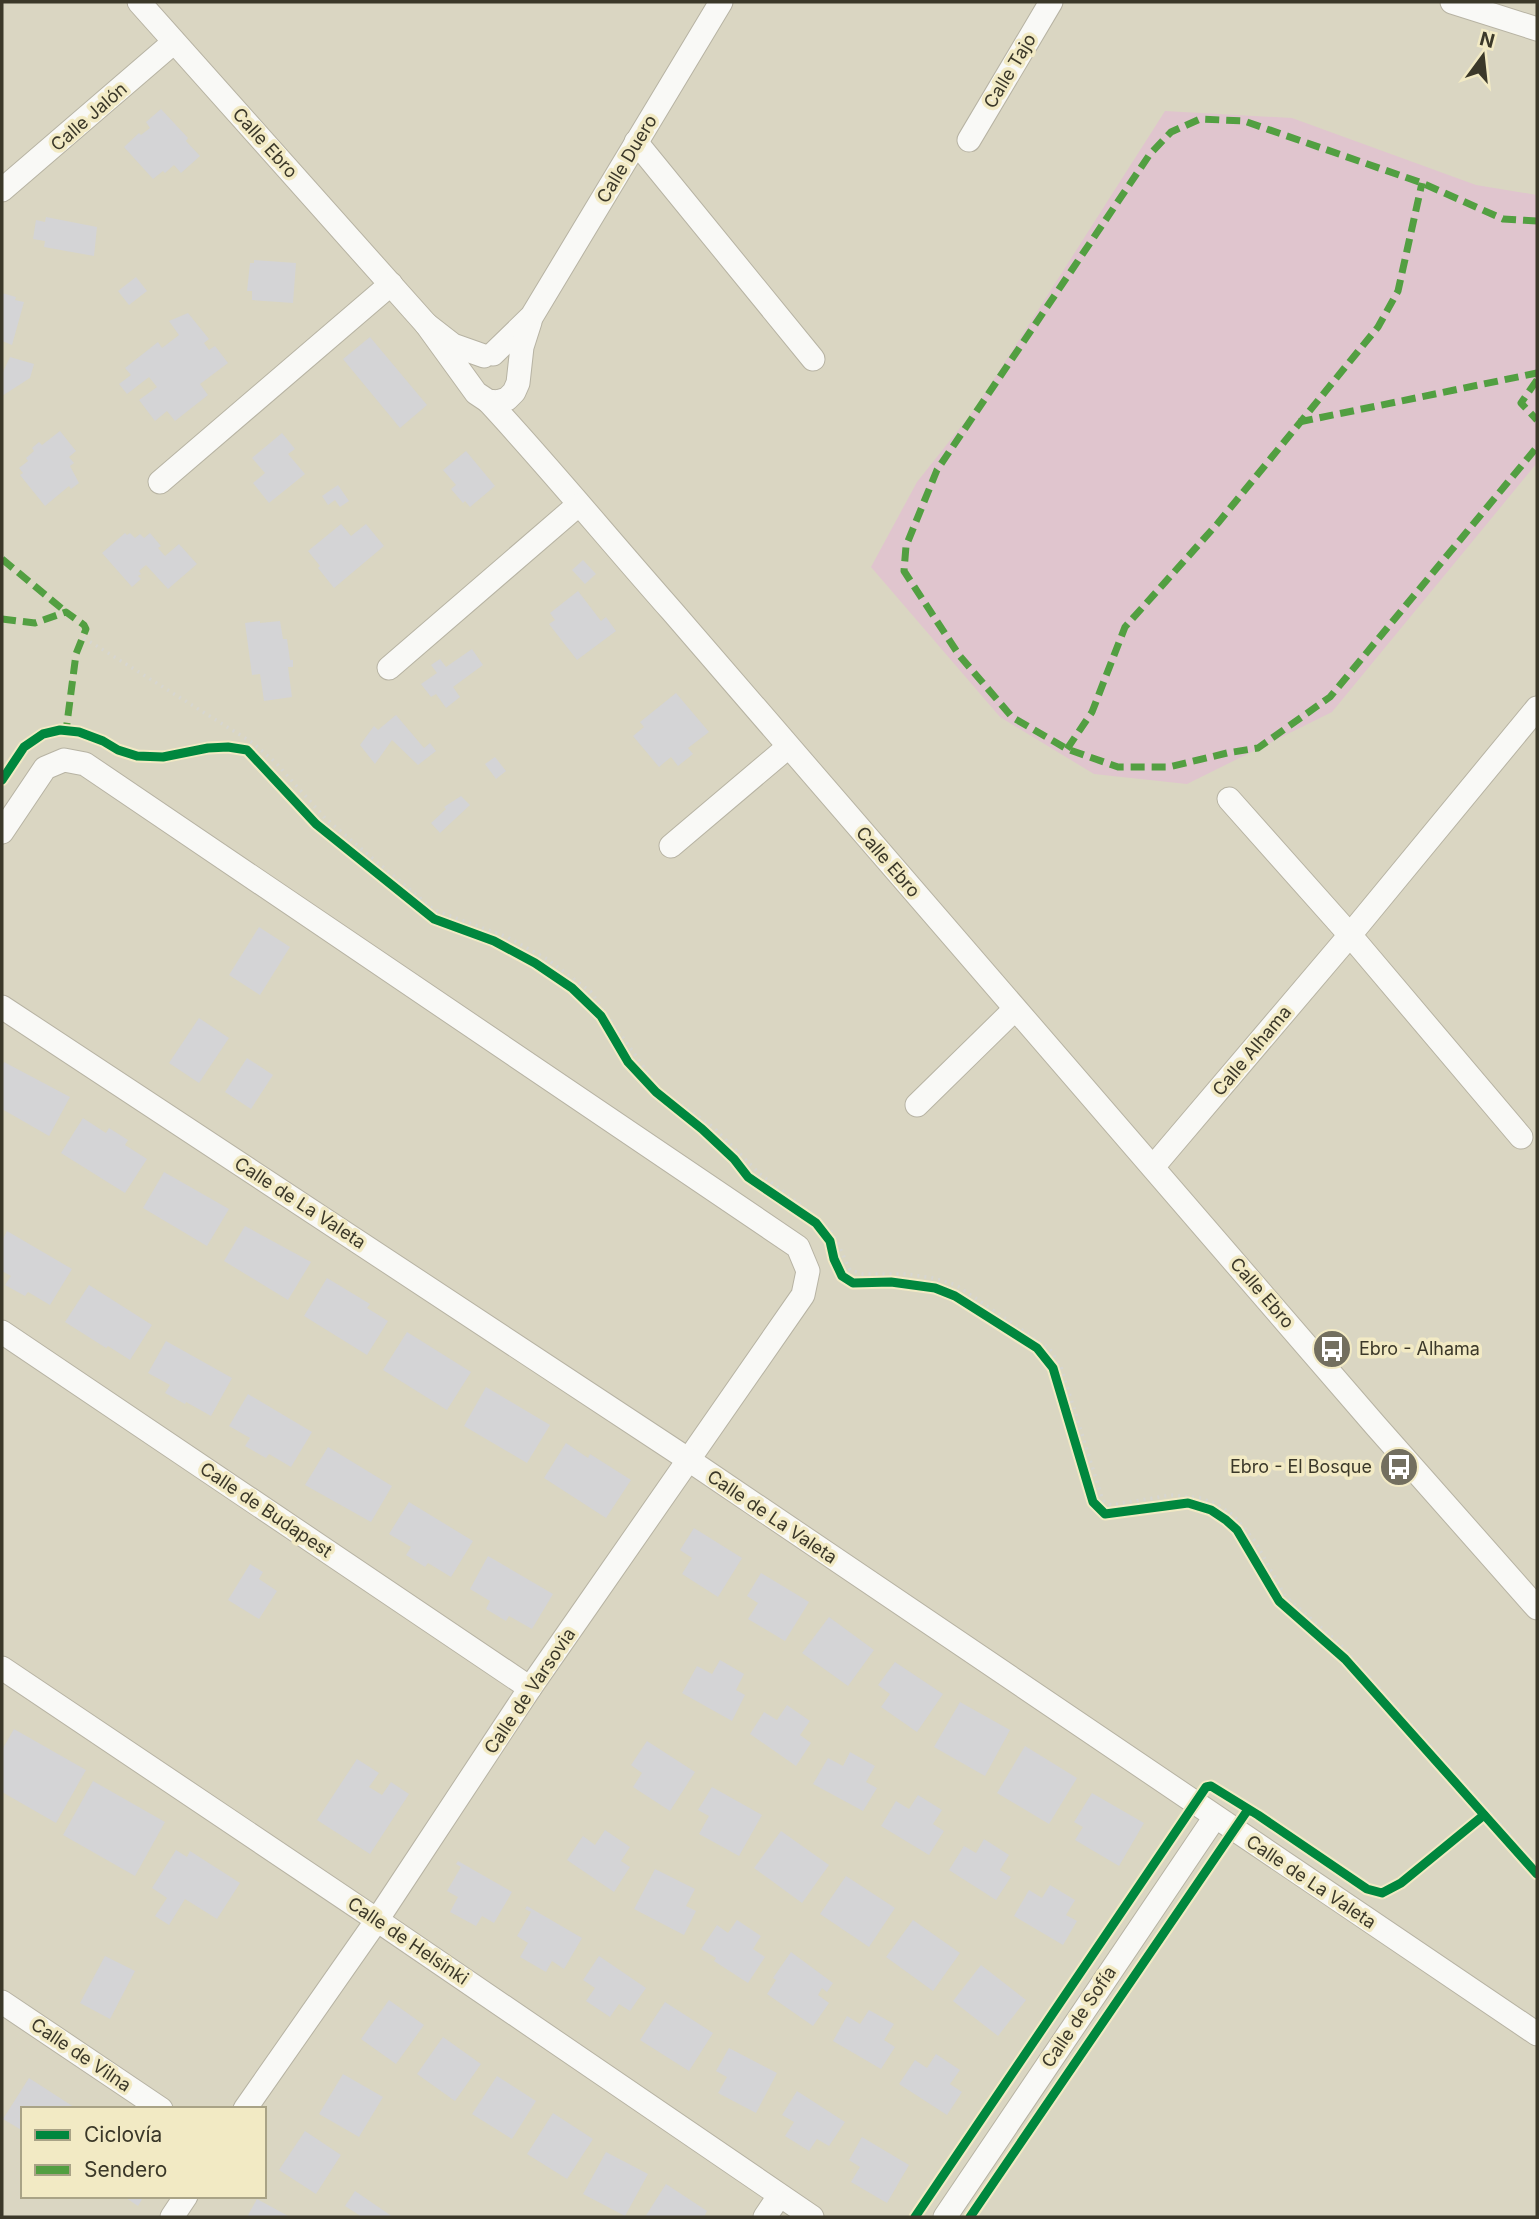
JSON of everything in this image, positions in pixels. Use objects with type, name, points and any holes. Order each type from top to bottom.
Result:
[{"type":"street","name":"Calle Ebro","points":[[139,2],[426,324],[480,393],[534,451],[1376,1426],[1537,1608]]},
{"type":"street","name":"Calle Duero","points":[[516,383],[522,347],[532,316],[721,2]]},
{"type":"street","name":"Calle Tajo","points":[[969,140],[1051,2]]},
{"type":"street","points":[[1452,2],[1537,29]]},
{"type":"street","name":"Calle Jalón","points":[[2,190],[174,41]]},
{"type":"street","points":[[636,142],[813,359]]},
{"type":"street","points":[[160,482],[391,284]]},
{"type":"street","name":"Calle Duero","points":[[488,355],[532,316]]},
{"type":"street","name":"Calle Ebro","points":[[426,324],[453,345],[488,355]]},
{"type":"street","points":[[488,355],[504,356],[513,363],[516,383],[507,399],[497,402],[480,393],[472,369],[488,355]]},
{"type":"street","name":"Calle Ebro","points":[[516,383],[517,417],[534,451]]},
{"type":"street","points":[[389,668],[578,505]]},
{"type":"street","name":"Calle Alhama","points":[[1153,1167],[1350,935],[1537,708]]},
{"type":"street","points":[[671,846],[788,747]]},
{"type":"street","name":"Calle de Varsovia","points":[[2,832],[45,768],[64,760],[85,764],[798,1247],[808,1271],[803,1295],[530,1688],[377,1920],[246,2107]]},
{"type":"street","points":[[1229,799],[1350,935],[1521,1137]]},
{"type":"street","name":"Calle de La Valeta","points":[[2,1007],[690,1460],[1537,2034]]},
{"type":"street","points":[[917,1105],[1016,1009]]},
{"type":"street","name":"Calle de Budapest","points":[[2,1332],[530,1688]]},
{"type":"street","name":"Calle de Helsinki","points":[[2,1668],[812,2217]]},
{"type":"street","name":"Calle de Sofía","points":[[945,2217],[1215,1817]]},
{"type":"street","name":"Calle de Vilna","points":[[2,2002],[158,2107]]},
{"type":"street","points":[[765,2217],[779,2196]]},
{"type":"street","points":[[172,2217],[185,2198]]},
{"type":"path","points":[[84,638],[253,743],[276,762],[325,818],[434,910],[507,937],[547,959],[591,992],[659,1089],[713,1126],[760,1174],[813,1214],[833,1233],[850,1270],[863,1274],[907,1274],[956,1285],[1050,1349],[1061,1367],[1103,1501],[1111,1505],[1171,1495],[1201,1498],[1233,1515],[1255,1541],[1285,1596],[1340,1644],[1537,1864]]},
{"type":"path","points":[[247,750],[261,764]]},
{"type":"path","points":[[326,833],[434,919],[494,941],[535,963],[572,988],[601,1016],[628,1062],[656,1093],[710,1136],[734,1159],[747,1177],[816,1223],[830,1241],[842,1276],[853,1283],[891,1282],[935,1288],[955,1296],[1037,1348],[1053,1368],[1093,1502],[1105,1514],[1188,1503],[1211,1510],[1226,1520],[1237,1530],[1279,1601],[1345,1659],[1537,1874]]},
{"type":"shaded area","points":[[1165,111],[1292,118],[1476,185],[1537,195],[1537,463],[1332,712],[1187,784],[1094,774],[1000,717],[871,567],[917,482],[975,409]]},
{"type":"building","points":[[161,109],[188,138],[186,141],[200,156],[181,173],[174,165],[153,179],[124,147],[139,133],[141,135],[150,128],[146,122]]},
{"type":"building","points":[[46,217],[97,227],[94,256],[44,247],[45,241],[33,239],[36,220],[45,222]]},
{"type":"building","points":[[254,260],[296,263],[293,303],[252,300],[252,291],[247,291],[250,263],[254,263]]},
{"type":"building","points":[[136,277],[147,291],[129,305],[118,291]]},
{"type":"building","points":[[2,293],[24,302],[12,345],[2,341]]},
{"type":"building","points":[[188,313],[209,339],[204,343],[209,350],[215,346],[228,363],[200,384],[208,395],[175,421],[167,411],[155,421],[139,400],[157,387],[149,377],[127,394],[119,384],[131,375],[125,368],[158,342],[162,348],[179,335],[169,321]]},
{"type":"building","points":[[370,337],[427,405],[400,428],[343,359]]},
{"type":"building","points":[[10,357],[34,364],[30,378],[2,396],[2,374]]},
{"type":"building","points":[[60,431],[76,451],[69,457],[74,463],[70,466],[79,483],[71,489],[69,486],[45,506],[20,475],[23,473],[19,468],[28,461],[26,458],[34,451],[32,448],[39,442],[42,445]]},
{"type":"building","points":[[282,433],[295,449],[288,454],[305,474],[269,503],[253,483],[265,473],[252,458]]},
{"type":"building","points":[[466,451],[495,486],[470,507],[451,489],[456,485],[443,470]]},
{"type":"building","points":[[338,485],[349,501],[340,507],[335,500],[328,505],[322,496]]},
{"type":"building","points":[[341,524],[351,536],[366,524],[384,546],[334,588],[308,551]]},
{"type":"building","points":[[125,533],[130,533],[135,538],[140,534],[144,538],[150,533],[161,546],[158,548],[165,556],[179,544],[197,564],[168,589],[146,565],[139,571],[141,574],[138,576],[141,579],[132,587],[102,553]]},
{"type":"building","points":[[583,560],[596,574],[585,584],[572,570]]},
{"type":"building","points":[[578,591],[601,621],[606,617],[616,631],[577,660],[549,624],[555,620],[550,613]]},
{"type":"building","points":[[280,621],[283,639],[287,639],[290,660],[293,660],[293,667],[288,667],[292,697],[264,701],[260,674],[252,675],[245,623]]},
{"type":"building","points":[[472,649],[483,665],[453,687],[460,697],[446,708],[436,694],[431,697],[421,684],[437,673],[431,665],[440,659],[446,667]]},
{"type":"building","points":[[676,693],[709,732],[688,748],[693,754],[678,766],[671,757],[659,767],[633,736],[644,727],[640,722]]},
{"type":"building","points":[[396,715],[424,748],[430,743],[436,751],[418,765],[392,740],[375,764],[360,745],[374,726],[378,730]]},
{"type":"building","points":[[495,757],[506,771],[496,779],[485,764]]},
{"type":"building","points":[[461,796],[470,805],[440,833],[431,823],[446,809],[444,807]]},
{"type":"building","points":[[259,927],[290,947],[260,995],[229,975]]},
{"type":"building","points":[[199,1018],[229,1038],[199,1083],[169,1063]]},
{"type":"building","points":[[247,1058],[273,1075],[251,1109],[225,1092]]},
{"type":"building","points":[[4,1062],[70,1097],[49,1136],[2,1109]]},
{"type":"building","points":[[83,1118],[106,1133],[109,1128],[128,1140],[125,1145],[147,1159],[125,1193],[61,1153]]},
{"type":"building","points":[[164,1172],[229,1209],[207,1246],[143,1208]]},
{"type":"building","points":[[245,1226],[311,1262],[288,1300],[224,1261]]},
{"type":"building","points":[[7,1231],[72,1269],[50,1305],[28,1292],[25,1296],[5,1285],[11,1276],[2,1271],[2,1241]]},
{"type":"building","points":[[327,1278],[370,1304],[367,1308],[388,1321],[367,1355],[304,1316]]},
{"type":"building","points":[[89,1285],[152,1325],[130,1360],[65,1322]]},
{"type":"building","points":[[407,1332],[471,1372],[447,1410],[383,1370]]},
{"type":"building","points":[[166,1341],[232,1378],[211,1416],[165,1393],[170,1385],[148,1373]]},
{"type":"building","points":[[486,1387],[550,1425],[527,1463],[464,1426]]},
{"type":"building","points":[[248,1394],[312,1432],[291,1467],[269,1454],[266,1458],[245,1446],[250,1438],[229,1426]]},
{"type":"building","points":[[566,1443],[588,1458],[590,1454],[631,1480],[606,1518],[544,1478]]},
{"type":"building","points":[[328,1447],[392,1486],[371,1522],[305,1485]]},
{"type":"building","points":[[409,1502],[473,1541],[451,1577],[428,1563],[425,1567],[406,1555],[411,1547],[389,1534]]},
{"type":"building","points":[[694,1528],[742,1558],[718,1597],[682,1574],[692,1558],[680,1550]]},
{"type":"building","points":[[488,1556],[553,1594],[532,1629],[509,1616],[506,1621],[486,1609],[490,1601],[470,1589]]},
{"type":"building","points":[[250,1564],[263,1572],[259,1579],[277,1591],[259,1619],[228,1600]]},
{"type":"building","points":[[761,1573],[809,1602],[785,1641],[748,1619],[758,1603],[747,1596]]},
{"type":"building","points":[[829,1617],[874,1650],[848,1686],[802,1653]]},
{"type":"building","points":[[720,1660],[744,1674],[736,1690],[745,1695],[732,1721],[682,1693],[697,1666],[712,1674]]},
{"type":"building","points":[[895,1662],[943,1694],[917,1732],[881,1707],[890,1694],[878,1685]]},
{"type":"building","points":[[960,1702],[1010,1730],[985,1776],[934,1747]]},
{"type":"building","points":[[787,1705],[810,1721],[800,1735],[811,1743],[796,1766],[750,1734],[764,1712],[777,1720]]},
{"type":"building","points":[[14,1729],[86,1770],[56,1823],[2,1792],[2,1750]]},
{"type":"building","points":[[647,1741],[695,1772],[670,1811],[633,1787],[642,1773],[631,1765]]},
{"type":"building","points":[[1025,1746],[1077,1778],[1049,1824],[997,1793]]},
{"type":"building","points":[[850,1752],[875,1766],[866,1782],[877,1788],[863,1811],[813,1784],[828,1758],[843,1766]]},
{"type":"building","points":[[357,1759],[379,1773],[369,1787],[382,1795],[391,1782],[409,1794],[370,1854],[317,1820]]},
{"type":"building","points":[[93,1781],[165,1822],[135,1876],[63,1835]]},
{"type":"building","points":[[712,1787],[762,1815],[739,1856],[699,1834],[709,1816],[698,1810]]},
{"type":"building","points":[[1092,1793],[1144,1823],[1119,1866],[1075,1840],[1083,1827],[1074,1822]]},
{"type":"building","points":[[918,1795],[942,1810],[933,1824],[944,1831],[929,1855],[881,1826],[896,1801],[909,1809]]},
{"type":"building","points":[[605,1830],[630,1847],[621,1861],[630,1867],[614,1892],[567,1860],[583,1836],[595,1845]]},
{"type":"building","points":[[781,1831],[829,1865],[802,1903],[754,1868]]},
{"type":"building","points":[[984,1839],[1009,1855],[1000,1870],[1011,1877],[996,1900],[949,1870],[964,1846],[976,1853]]},
{"type":"building","points":[[176,1850],[187,1857],[190,1851],[240,1883],[217,1919],[185,1899],[169,1925],[155,1916],[167,1898],[152,1888]]},
{"type":"building","points":[[458,1861],[512,1892],[494,1923],[482,1916],[476,1926],[450,1912],[458,1897],[447,1891],[461,1867],[456,1864]]},
{"type":"building","points":[[655,1869],[695,1889],[686,1906],[696,1911],[684,1935],[634,1909]]},
{"type":"building","points":[[846,1876],[895,1908],[869,1947],[820,1914]]},
{"type":"building","points":[[1050,1885],[1075,1900],[1066,1915],[1077,1921],[1063,1945],[1014,1916],[1029,1890],[1042,1898]]},
{"type":"building","points":[[527,1906],[582,1938],[564,1969],[552,1961],[546,1972],[520,1957],[528,1943],[517,1936],[531,1912],[525,1909]]},
{"type":"building","points":[[737,1920],[761,1936],[753,1949],[765,1957],[748,1983],[714,1961],[716,1958],[701,1949],[717,1925],[728,1933]]},
{"type":"building","points":[[913,1920],[960,1953],[933,1991],[886,1957]]},
{"type":"building","points":[[791,1952],[833,1983],[827,1992],[822,1988],[818,1995],[829,2003],[813,2026],[767,1994],[776,1980],[773,1978]]},
{"type":"building","points":[[105,1956],[135,1971],[110,2019],[80,2003]]},
{"type":"building","points":[[599,1956],[646,1988],[630,2011],[619,2004],[610,2017],[586,2001],[595,1988],[583,1980]]},
{"type":"building","points":[[981,1965],[1026,2000],[998,2036],[953,2001]]},
{"type":"building","points":[[389,2000],[424,2025],[396,2064],[361,2039]]},
{"type":"building","points":[[665,2002],[713,2033],[689,2071],[640,2040]]},
{"type":"building","points":[[869,2010],[894,2024],[884,2040],[895,2047],[881,2069],[833,2041],[847,2016],[860,2024]]},
{"type":"building","points":[[443,2037],[481,2064],[455,2101],[417,2074]]},
{"type":"building","points":[[729,2048],[777,2073],[756,2113],[718,2093],[727,2077],[716,2071]]},
{"type":"building","points":[[936,2054],[960,2070],[950,2084],[962,2092],[947,2115],[899,2084],[915,2060],[927,2068]]},
{"type":"building","points":[[343,2074],[383,2097],[359,2137],[319,2114]]},
{"type":"building","points":[[497,2076],[536,2101],[512,2139],[472,2114]]},
{"type":"building","points":[[29,2078],[74,2107],[21,2107],[21,2130],[3,2119]]},
{"type":"building","points":[[797,2091],[845,2122],[829,2146],[817,2139],[809,2151],[785,2136],[794,2122],[782,2115]]},
{"type":"building","points":[[553,2113],[593,2139],[567,2179],[527,2154]]},
{"type":"building","points":[[305,2131],[341,2155],[316,2194],[279,2170]]},
{"type":"building","points":[[862,2137],[909,2165],[887,2203],[851,2182],[860,2167],[849,2160]]},
{"type":"building","points":[[606,2152],[648,2174],[625,2216],[583,2194]]},
{"type":"building","points":[[666,2184],[707,2211],[704,2217],[645,2217]]},
{"type":"building","points":[[355,2191],[393,2217],[362,2217],[345,2206]]},
{"type":"building","points":[[126,2198],[143,2198],[138,2206]]},
{"type":"building","points":[[257,2199],[290,2217],[247,2217]]},
{"type":"marked path","points":[[1537,221],[1503,219],[1422,183],[1244,121],[1200,119],[1171,132],[1150,154],[937,470],[906,546],[904,571],[959,655],[1012,717],[1067,749],[1118,767],[1169,767],[1258,748],[1330,697],[1537,447]]},
{"type":"marked path","points":[[1067,749],[1092,712],[1125,627],[1218,523],[1378,327],[1398,291],[1422,183]]},
{"type":"marked path","points":[[1299,422],[1537,373]]},
{"type":"marked path","points":[[1537,380],[1521,403],[1537,420]]},
{"type":"marked path","points":[[2,559],[66,612]]},
{"type":"marked path","points":[[2,619],[35,623],[66,612],[84,625],[86,629],[76,654],[66,731]]},
{"type":"cycle path","points":[[2,780],[24,747],[43,734],[60,730],[79,732],[137,756],[163,757],[208,748],[247,750],[316,824],[434,919],[494,941],[535,963],[572,988],[601,1016],[628,1062],[656,1092],[702,1129],[734,1159],[748,1177],[816,1223],[830,1241],[842,1276],[853,1283],[891,1282],[935,1288],[955,1296],[1037,1348],[1053,1368],[1093,1502],[1105,1514],[1188,1503],[1211,1510],[1226,1520],[1237,1530],[1279,1601],[1345,1659],[1537,1874]]},
{"type":"cycle path","points":[[915,2217],[1206,1787],[1211,1786],[1258,1815],[1367,1889],[1382,1893],[1401,1883],[1484,1815]]},
{"type":"cycle path","points":[[970,2217],[1247,1811],[1250,1811]]},
{"type":"place","name":"Ebro - Alhama","points":[[1332,1349]]},
{"type":"place","name":"Ebro - El Bosque","points":[[1399,1467]]}]
